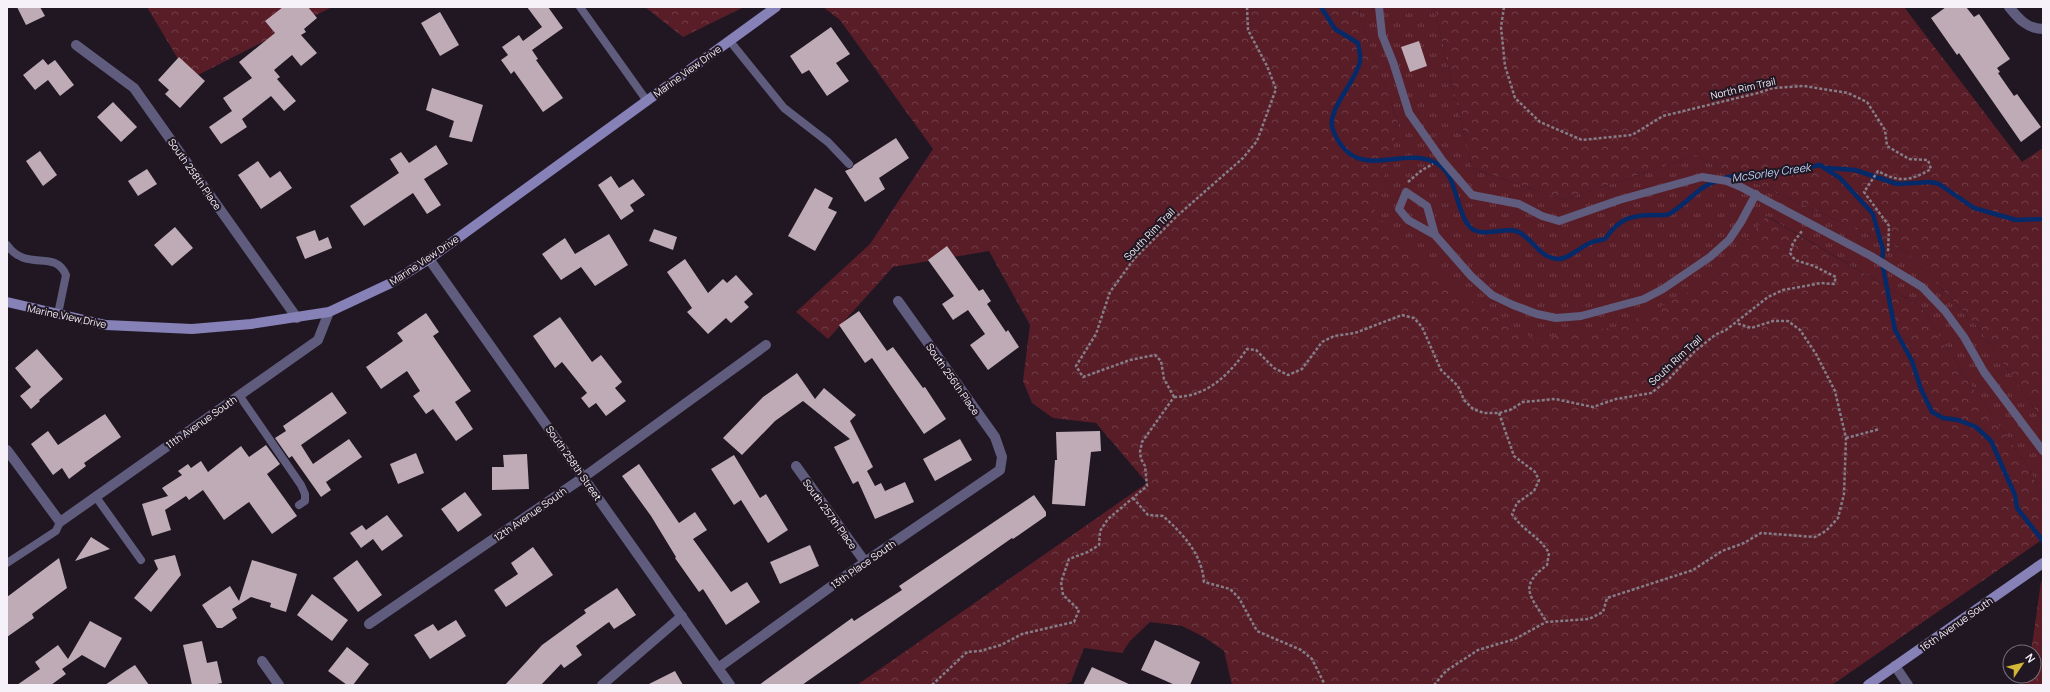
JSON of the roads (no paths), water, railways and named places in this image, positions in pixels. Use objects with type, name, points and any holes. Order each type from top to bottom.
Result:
[{"type":"main road","name":"Marine View Drive","points":[[7,302],[106,325],[192,329],[251,324],[329,312],[391,283],[428,259],[776,7]]},
{"type":"main road","name":"16th Avenue South","points":[[1868,685],[2043,563]]},
{"type":"street","points":[[2009,7],[2023,23],[2031,27],[2043,29]]},
{"type":"street","name":"South 258th Place","points":[[76,45],[134,88],[297,318]]},
{"type":"street","name":"South 258th Street","points":[[428,259],[730,685]]},
{"type":"street","name":"South 256th Place","points":[[898,301],[995,437],[1003,460]]},
{"type":"street","name":"11th Avenue South","points":[[60,522],[318,340],[329,312]]},
{"type":"street","name":"12th Avenue South","points":[[369,624],[584,477],[766,345]]},
{"type":"street","points":[[7,450],[60,522]]},
{"type":"street","name":"13th Place South","points":[[718,668],[865,562],[996,474],[1002,466],[1003,460]]},
{"type":"street","name":"South 257th Place","points":[[796,466],[865,562]]},
{"type":"street","points":[[602,685],[682,616]]},
{"type":"street","points":[[262,661],[279,685]]},
{"type":"street","points":[[1895,666],[1908,685]]},
{"type":"lane","points":[[580,7],[647,101]]},
{"type":"lane","points":[[1380,7],[1382,35],[1393,62],[1409,112],[1442,160],[1472,195],[1519,204],[1542,216],[1559,221],[1619,200],[1683,182],[1708,178],[1727,181],[1756,194],[1807,223],[1888,265],[1922,288],[1945,311],[1964,337],[1984,372],[2043,451]]},
{"type":"lane","points":[[729,40],[784,108],[828,142],[849,164]]},
{"type":"lane","points":[[1434,235],[1427,206],[1406,192],[1399,209],[1408,220],[1434,235],[1471,276],[1492,294],[1513,305],[1538,314],[1556,318],[1581,316],[1644,299],[1663,289],[1705,261],[1729,240],[1741,222],[1756,194]]},
{"type":"lane","points":[[7,246],[18,256],[28,260],[53,261],[60,264],[66,275],[58,314]]},
{"type":"lane","points":[[239,395],[301,485],[305,494],[305,501],[299,505]]},
{"type":"lane","points":[[96,497],[141,560]]},
{"type":"lane","points":[[7,563],[56,531],[60,522]]},
{"type":"waterway","name":"McSorley Creek","points":[[1321,7],[1335,29],[1358,43],[1360,52],[1358,69],[1333,114],[1333,130],[1342,147],[1353,156],[1365,160],[1379,161],[1421,158],[1434,162],[1442,167],[1452,182],[1464,218],[1473,230],[1479,232],[1504,230],[1516,231],[1526,237],[1545,255],[1558,259],[1566,257],[1590,243],[1605,239],[1615,227],[1632,217],[1669,214],[1698,191],[1710,183],[1717,181]]},
{"type":"waterway","points":[[1820,165],[1840,178],[1873,214],[1883,250],[1882,262],[1895,330],[1912,361],[1921,389],[1932,412],[1943,418],[1958,420],[1976,427],[1991,441],[2015,495],[2017,508],[2043,541]]},
{"type":"waterway","name":"McSorley Creek","points":[[1724,178],[1743,174],[1784,172],[1820,165]]},
{"type":"waterway","points":[[1827,168],[1855,170],[1897,184],[1931,182],[1939,184],[1974,208],[2016,220],[2043,219]]}]
